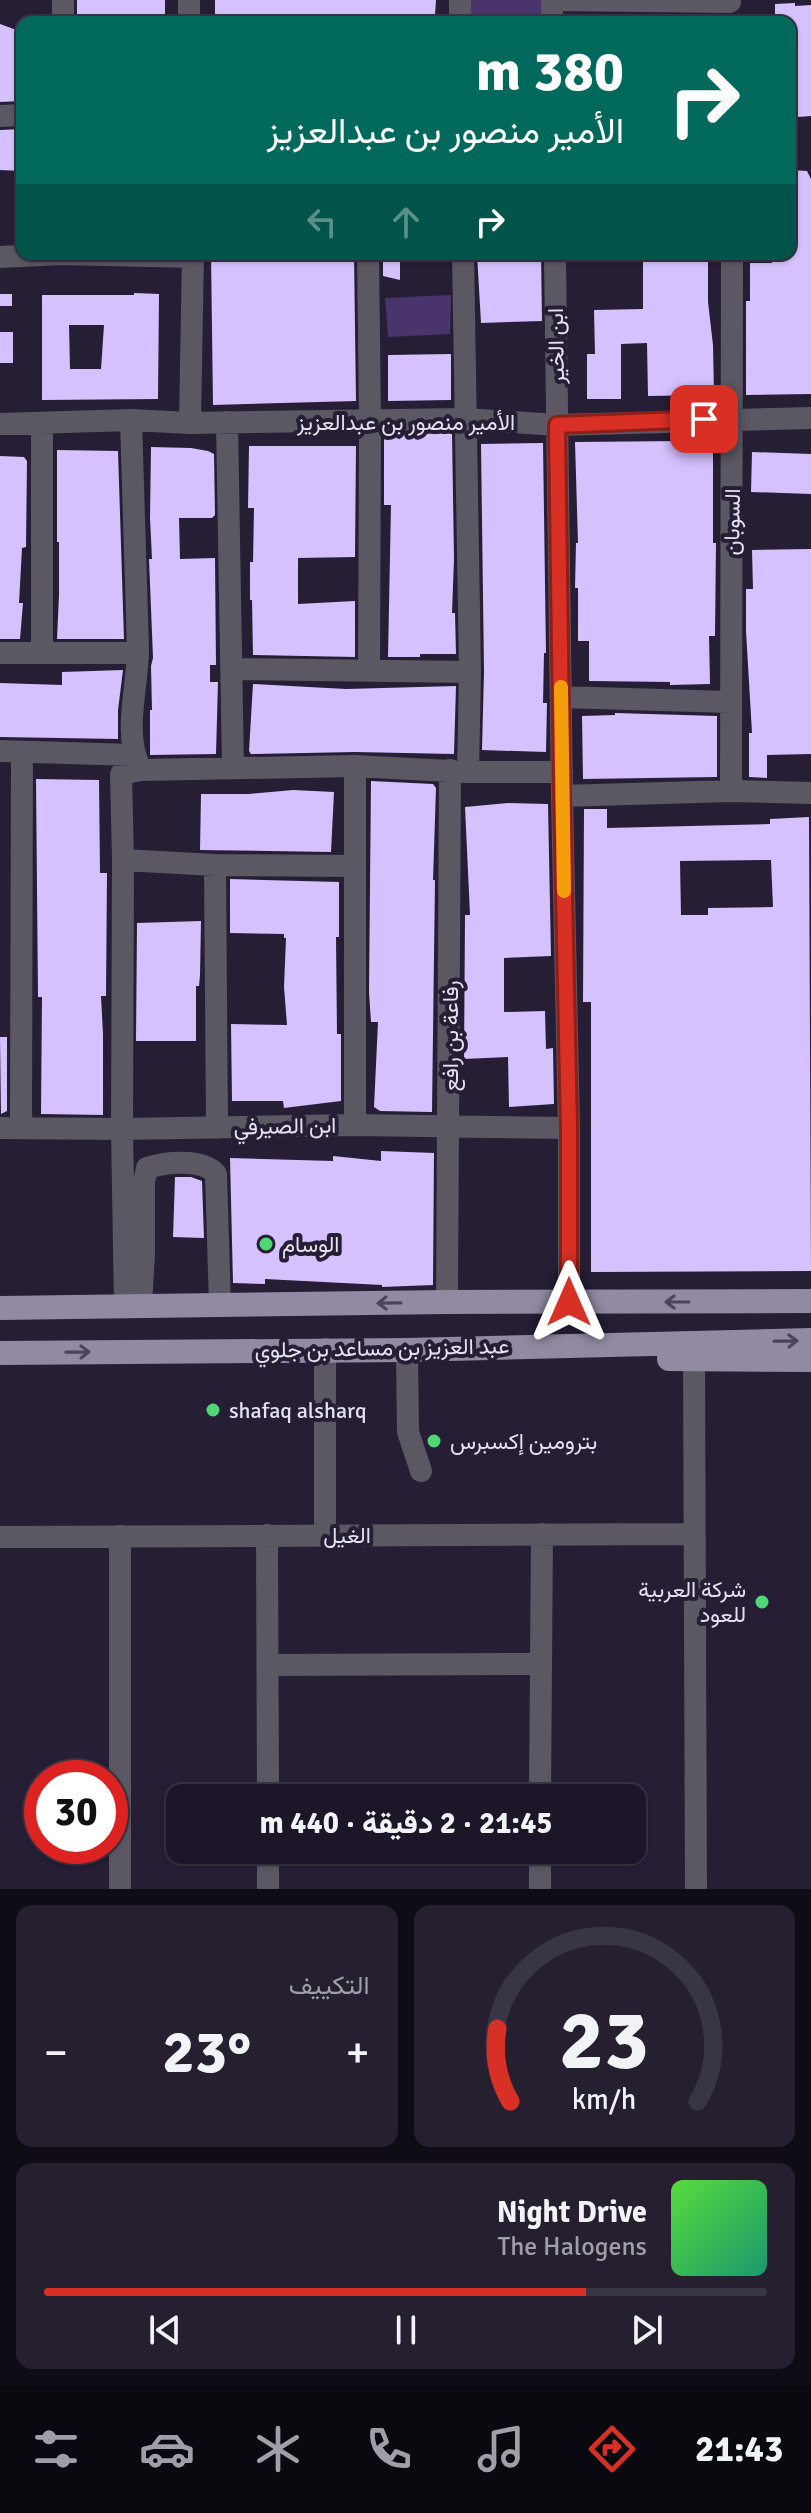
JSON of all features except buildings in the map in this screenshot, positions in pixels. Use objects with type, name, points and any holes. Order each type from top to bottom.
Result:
[{"type":"main road","points":[[782,1302],[811,1294]]},
{"type":"main road","name":"عبد العزيز بن مساعد بن جلوي","points":[[0,1308],[811,1301]]},
{"type":"main road","name":"عبد العزيز بن مساعد بن جلوي","points":[[0,1353],[407,1350],[811,1340]]},
{"type":"main road","points":[[565,1345],[608,1359],[811,1360]]},
{"type":"street","points":[[552,0],[730,8]]},
{"type":"street","points":[[190,423],[193,260]]},
{"type":"street","points":[[368,260],[369,670]]},
{"type":"street","name":"رفاعة بن رافع","points":[[447,1302],[459,771],[470,672],[463,260]]},
{"type":"street","name":"ابن الخير","points":[[555,260],[569,1302]]},
{"type":"street","name":"السوبان","points":[[731,791],[732,260]]},
{"type":"street","name":"الأمير منصور بن عبدالعزيز","points":[[0,424],[131,420],[190,423],[466,419],[557,425],[811,418]]},
{"type":"street","points":[[131,420],[138,653],[123,860],[122,1129],[133,1306]]},
{"type":"street","points":[[227,422],[233,768]]},
{"type":"street","points":[[42,424],[42,652]]},
{"type":"street","points":[[0,653],[138,653]]},
{"type":"street","points":[[233,669],[470,672]]},
{"type":"street","points":[[561,697],[729,702]]},
{"type":"street","points":[[24,1128],[21,1116],[11,837],[11,752],[131,766],[355,766],[562,772]]},
{"type":"street","points":[[355,766],[355,1125]]},
{"type":"street","points":[[562,796],[731,791],[811,793]]},
{"type":"street","points":[[123,860],[215,865],[353,866]]},
{"type":"street","points":[[215,865],[217,1128]]},
{"type":"street","name":"ابن الصيرفي","points":[[0,1128],[355,1125],[569,1128]]},
{"type":"street","points":[[133,1306],[144,1254],[144,1182],[147,1168],[158,1164],[191,1163],[211,1168],[216,1174],[220,1305]]},
{"type":"street","points":[[325,1349],[325,1535]]},
{"type":"street","points":[[407,1350],[408,1432],[421,1471]]},
{"type":"street","points":[[694,1359],[696,1889]]},
{"type":"street","points":[[540,1784],[542,1534]]},
{"type":"street","name":"الغيل","points":[[0,1537],[694,1534]]},
{"type":"street","points":[[267,1535],[268,1784]]},
{"type":"street","points":[[120,1536],[120,1889]]},
{"type":"street","points":[[268,1665],[541,1664]]},
{"type":"street","points":[[268,1864],[268,1889]]},
{"type":"street","points":[[540,1864],[540,1889]]},
{"type":"shaded area","points":[[470,0],[543,0],[544,16],[471,16]]},
{"type":"shaded area","points":[[451,295],[450,334],[388,337],[385,298]]},
{"type":"slow traffic","points":[[561,687],[564,891]]},
{"type":"place","name":"الوسام","points":[[266,1244]]},
{"type":"place","name":"shafaq alsharq","points":[[213,1410]]},
{"type":"place","name":"بترومين إكسبرس","points":[[434,1441]]},
{"type":"place","name":"شركة العربية للعود","points":[[762,1602]]},
{"type":"route","points":[[569,1302],[557,425],[704,419]]}]
